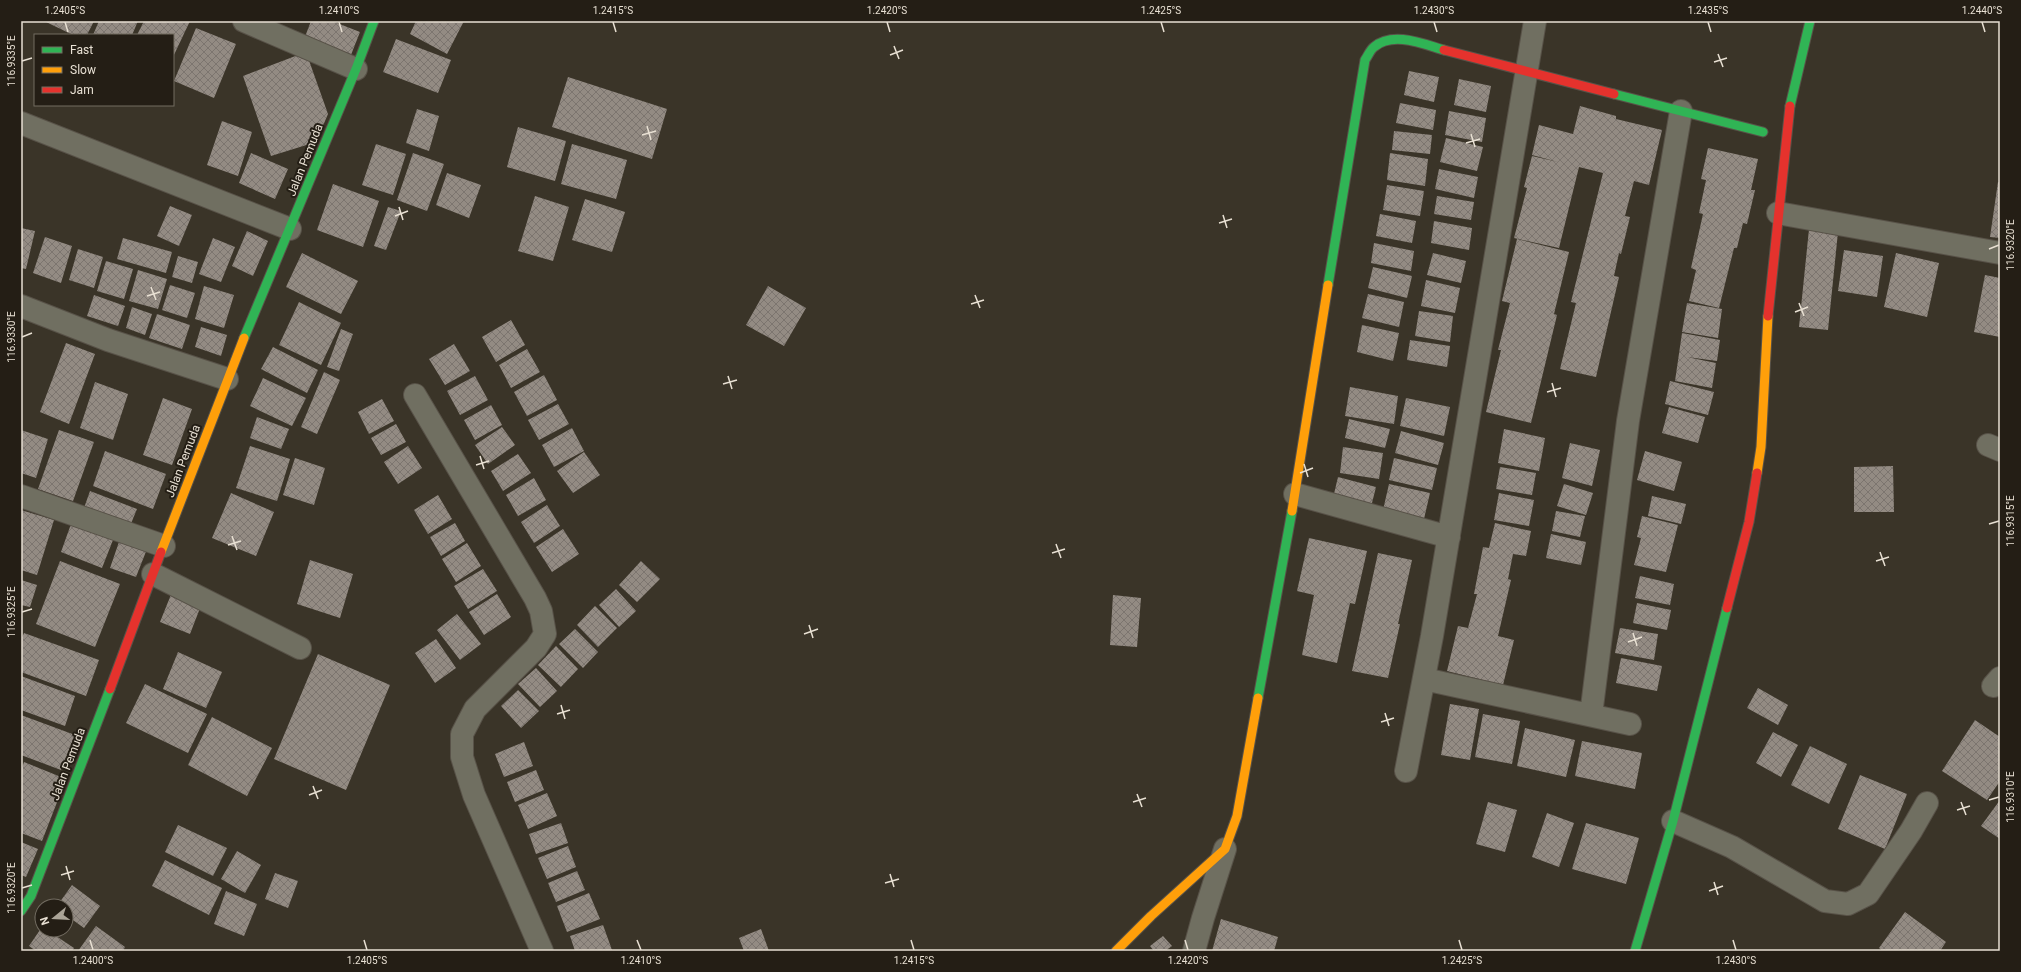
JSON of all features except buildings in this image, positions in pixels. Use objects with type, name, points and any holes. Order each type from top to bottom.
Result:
[{"type":"street","points":[[244,21],[356,69]]},
{"type":"street","name":"Jalan Pemuda","points":[[21,911],[31,896],[227,379],[356,69],[374,21]]},
{"type":"street","points":[[1406,771],[1449,537],[1535,21]]},
{"type":"street","points":[[1635,951],[1673,821],[1749,522],[1762,447],[1765,340],[1789,112],[1810,21]]},
{"type":"street","points":[[1194,951],[1202,918],[1237,816],[1295,494],[1365,60],[1374,47],[1391,39],[1410,41],[1763,132]]},
{"type":"street","points":[[1591,715],[1628,421],[1681,111]]},
{"type":"street","points":[[21,123],[290,229]]},
{"type":"street","points":[[1778,213],[2000,253]]},
{"type":"street","points":[[21,306],[108,340],[227,379]]},
{"type":"street","points":[[415,395],[535,598],[544,623],[545,634],[536,648],[474,709],[462,734],[462,757],[474,795],[542,951]]},
{"type":"street","points":[[1295,494],[1449,537]]},
{"type":"street","points":[[21,496],[164,546]]},
{"type":"street","points":[[153,574],[300,648]]},
{"type":"street","points":[[1424,679],[1630,724]]},
{"type":"street","points":[[1673,821],[1732,847],[1825,901],[1848,904],[1868,894],[1911,831],[1927,803]]},
{"type":"street","points":[[1116,951],[1146,921],[1226,849]]},
{"type":"traffic: fast","points":[[244,338],[356,69],[374,21]]},
{"type":"traffic: fast","points":[[1790,106],[1810,21]]},
{"type":"traffic: fast","points":[[1328,285],[1365,60],[1374,47],[1382,42],[1390,40],[1408,40],[1444,50]]},
{"type":"traffic: fast","points":[[1614,94],[1763,132]]},
{"type":"traffic: fast","points":[[1258,698],[1292,511]]},
{"type":"traffic: fast","points":[[1635,951],[1673,821],[1727,608]]},
{"type":"traffic: fast","points":[[21,911],[31,896],[110,689]]},
{"type":"traffic: slow","points":[[1292,511],[1328,285]]},
{"type":"traffic: slow","points":[[1757,473],[1761,447],[1768,316]]},
{"type":"traffic: slow","points":[[161,552],[244,338]]},
{"type":"traffic: slow","points":[[1116,951],[1151,916],[1225,849],[1237,816],[1258,698]]},
{"type":"traffic: jam","points":[[1444,50],[1614,94]]},
{"type":"traffic: jam","points":[[1768,316],[1790,106]]},
{"type":"traffic: jam","points":[[1727,608],[1749,522],[1757,473]]},
{"type":"traffic: jam","points":[[110,689],[161,552]]}]
